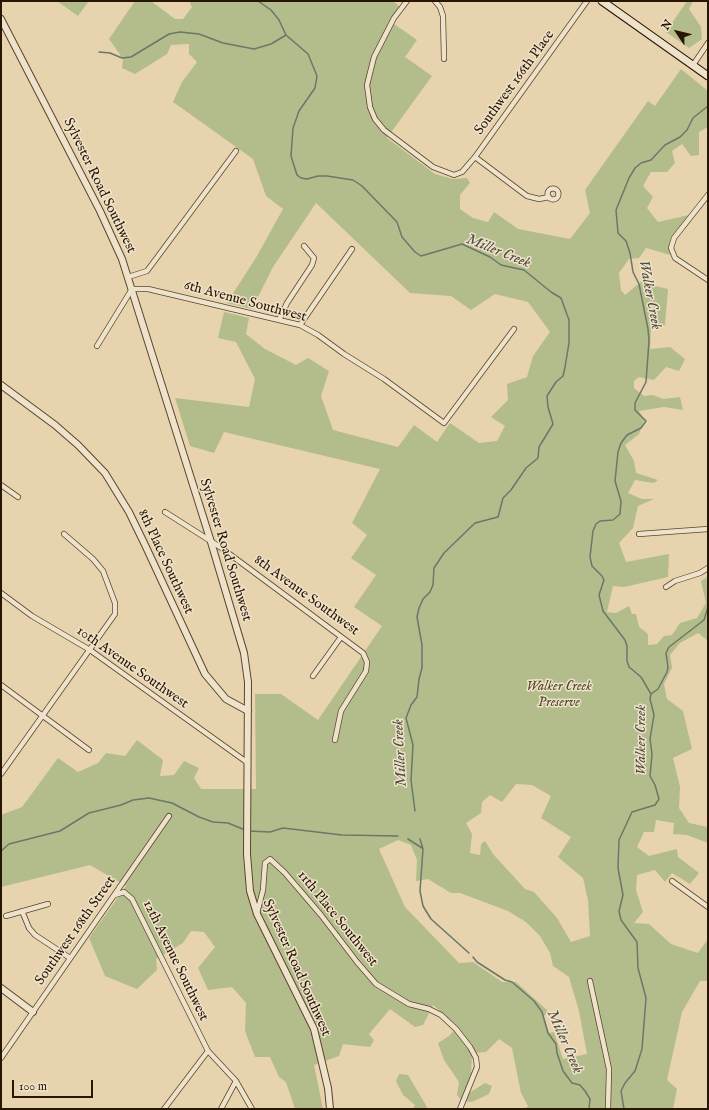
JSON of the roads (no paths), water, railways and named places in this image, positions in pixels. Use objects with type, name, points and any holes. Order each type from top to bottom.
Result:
[{"type":"main road","points":[[602,1],[708,76]]},
{"type":"street","name":"Southwest 166th Place","points":[[407,1],[394,18],[374,57],[367,85],[368,99],[375,119],[384,130],[433,167],[447,174],[458,175],[475,158],[587,1]]},
{"type":"street","points":[[435,1],[440,6],[443,16],[444,59]]},
{"type":"street","name":"Sylvester Road Southwest","points":[[1,19],[100,211],[128,278],[211,542],[244,654],[248,682],[247,854],[250,891],[257,914],[314,1029],[328,1088],[330,1109]]},
{"type":"street","points":[[692,65],[708,43]]},
{"type":"street","points":[[128,278],[147,271],[236,151]]},
{"type":"street","points":[[475,158],[528,196],[540,199],[549,197]]},
{"type":"street","points":[[708,195],[674,238],[672,252],[675,258],[708,280]]},
{"type":"street","points":[[279,320],[287,304],[312,265],[314,258],[304,246]]},
{"type":"street","points":[[300,325],[352,249]]},
{"type":"street","points":[[97,346],[132,289]]},
{"type":"street","name":"6th Avenue Southwest","points":[[132,289],[148,289],[300,325],[318,335],[444,423],[514,329]]},
{"type":"street","name":"8th Place Southwest","points":[[1,385],[55,425],[94,461],[113,484],[146,547],[205,674],[226,699],[248,711]]},
{"type":"street","points":[[1,485],[18,497]]},
{"type":"street","name":"8th Avenue Southwest","points":[[165,512],[211,542],[363,653],[368,662],[366,672],[341,711],[335,740]]},
{"type":"street","points":[[639,534],[708,529]]},
{"type":"street","points":[[1,774],[114,617],[116,609],[113,596],[99,565],[64,534]]},
{"type":"street","points":[[666,587],[675,581],[700,573],[708,568]]},
{"type":"street","name":"10th Avenue Southwest","points":[[1,593],[32,616],[90,650],[248,763]]},
{"type":"street","points":[[313,676],[341,637]]},
{"type":"street","points":[[1,685],[90,750]]},
{"type":"street","name":"Southwest 168th Street","points":[[1,1058],[169,816]]},
{"type":"street","name":"11th Place Southwest","points":[[257,914],[263,890],[265,863],[270,859],[285,873],[321,915],[376,984],[409,1004],[429,1009],[441,1015],[456,1029],[470,1047],[477,1062],[460,1109]]},
{"type":"street","points":[[672,880],[708,907]]},
{"type":"street","name":"12th Avenue Southwest","points":[[114,895],[124,892],[132,899],[208,1051]]},
{"type":"street","points":[[6,916],[48,904]]},
{"type":"street","points":[[22,911],[29,928],[35,935],[70,958]]},
{"type":"street","points":[[590,981],[609,1069],[608,1109]]},
{"type":"street","points":[[1,988],[33,1012]]},
{"type":"street","points":[[164,1109],[208,1051],[236,1080],[252,1109]]},
{"type":"street","points":[[221,1109],[236,1080]]},
{"type":"waterway","name":"Miller Creek","points":[[258,1],[271,10],[279,20],[286,35],[308,54],[317,76],[315,88],[299,111],[293,128],[291,156],[297,175],[301,178],[307,179],[318,176],[327,176],[353,180],[362,186],[397,222],[402,237],[415,252],[421,256],[462,244],[490,257],[501,265],[524,270],[551,292],[561,298],[569,320],[569,343],[563,376],[556,382],[547,396],[548,407],[553,424],[539,447],[538,458],[526,468],[511,490],[503,498],[498,517],[475,523],[444,553],[434,568],[433,585],[430,592],[423,599],[419,608],[417,617],[422,645],[422,668],[417,697],[411,705],[406,718],[413,745],[411,780],[415,811]]},
{"type":"waterway","points":[[99,52],[110,53],[122,58],[131,57],[169,34],[180,32],[199,34],[223,43],[254,49],[271,44],[286,35]]},
{"type":"waterway","name":"Walker Creek","points":[[624,1109],[621,1091],[625,1083],[635,1071],[642,1049],[646,998],[638,968],[637,942],[621,920],[619,911],[623,895],[618,868],[619,840],[632,812],[655,805],[659,799],[655,785],[650,776],[652,754],[650,739],[654,715],[650,699],[651,694],[641,677],[629,667],[625,640],[603,611],[599,595],[604,580],[592,566],[590,557],[593,531],[596,524],[600,521],[613,520],[620,514],[621,501],[615,481],[618,452],[621,443],[627,435],[641,428],[646,421],[635,410],[635,403],[646,382],[649,341],[648,329],[639,284],[633,272],[630,253],[626,241],[618,233],[616,210],[629,178],[635,168],[641,163],[651,160],[665,145],[680,137],[687,130],[693,118],[708,106]]},
{"type":"waterway","points":[[651,694],[658,689],[667,672],[668,667],[666,653],[669,647],[704,620],[708,607]]},
{"type":"waterway","points":[[1,851],[9,844],[60,831],[89,813],[121,805],[133,800],[149,798],[172,803],[199,817],[213,822],[228,823],[245,830]]},
{"type":"waterway","points":[[248,831],[270,832],[283,828],[342,835],[398,836]]},
{"type":"waterway","points":[[408,839],[422,848]]},
{"type":"waterway","name":"Miller Creek","points":[[420,839],[423,849],[420,891],[423,906],[431,919],[469,953]]},
{"type":"waterway","name":"Miller Creek","points":[[473,957],[477,962],[505,980],[512,982],[534,1001],[542,1012],[548,1033],[556,1044],[557,1053],[563,1071],[572,1083],[580,1085],[585,1091],[590,1099],[589,1109]]},
{"type":"park label","name":"Walker Creek Preserve","points":[[559,696]]}]
